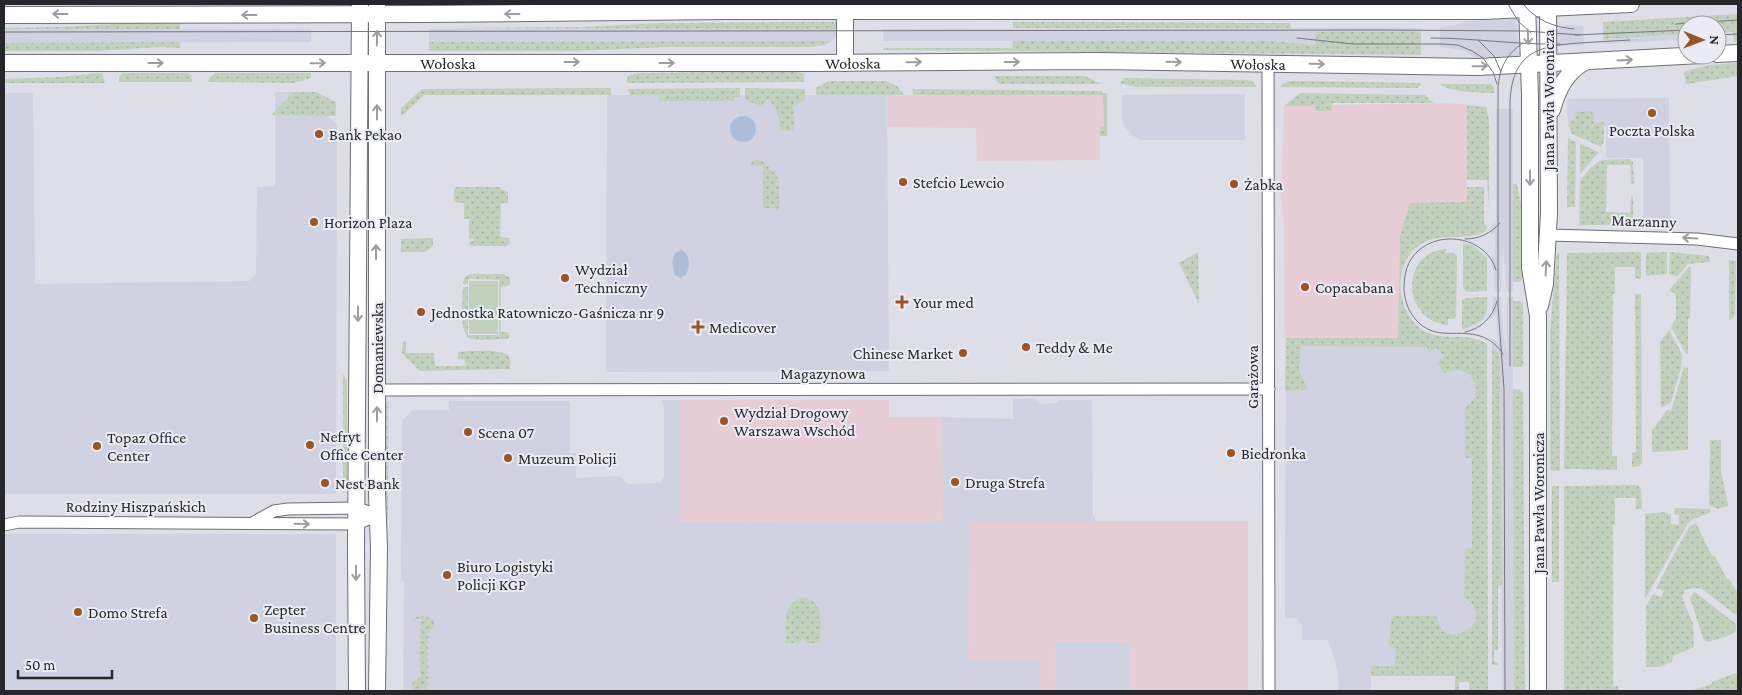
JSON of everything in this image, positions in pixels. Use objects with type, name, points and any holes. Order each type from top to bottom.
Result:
[{"type":"main road","points":[[298,14],[318,4]]},
{"type":"main road","points":[[4,14],[298,14],[360,9],[845,8],[1484,11],[1527,6],[1631,4]]},
{"type":"main road","name":"Jana Pawła Woronicza","points":[[1527,6],[1530,268],[1538,316],[1538,691]]},
{"type":"main road","name":"Jana Pawła Woronicza","points":[[1538,316],[1545,284],[1548,234],[1548,6]]},
{"type":"main road","points":[[845,8],[845,63]]},
{"type":"main road","name":"Domaniewska","points":[[357,691],[360,9]]},
{"type":"main road","name":"Domaniewska","points":[[377,9],[379,548],[377,691]]},
{"type":"main road","name":"Wołoska","points":[[4,62],[845,63],[1099,61],[1432,66],[1585,62],[1677,56]]},
{"type":"main road","points":[[1548,128],[1557,93],[1571,74],[1585,62]]},
{"type":"street","name":"Garażowa","points":[[1268,63],[1269,691]]},
{"type":"street","name":"Marzanny","points":[[1548,234],[1697,239],[1738,244]]},
{"type":"street","name":"Magazynowa","points":[[377,390],[1269,389]]},
{"type":"street","name":"Rodziny Hiszpańskich","points":[[253,523],[274,511],[281,510],[357,516]]},
{"type":"street","name":"Rodziny Hiszpańskich","points":[[4,525],[19,522],[253,523],[378,515]]},
{"type":"street","name":"Rodziny Hiszpańskich","points":[[4,516],[19,522]]},
{"type":"shaded area","points":[[1516,19],[1519,56],[1477,58],[1462,50],[1440,47],[1440,27],[1467,21]]},
{"type":"shaded area","points":[[1566,25],[1583,26],[1584,45],[1555,46],[1555,31]]},
{"type":"shaded area","points":[[1421,28],[1421,32],[1316,32],[1316,45],[1273,41],[883,41],[883,29]]},
{"type":"shaded area","points":[[4,29],[311,29],[311,42],[4,43]]},
{"type":"shaded area","points":[[429,29],[837,29],[837,36],[832,41],[429,42]]},
{"type":"shaded area","points":[[1677,35],[1677,40],[1603,44],[1603,39]]},
{"type":"shaded area","points":[[275,92],[304,92],[337,125],[336,494],[4,494],[4,93],[33,93],[35,284],[249,281],[256,274],[257,187],[275,186]]},
{"type":"shaded area","points":[[1245,94],[1245,140],[1140,140],[1133,136],[1122,121],[1122,95]]},
{"type":"shaded area","points":[[607,95],[887,95],[889,371],[606,372]]},
{"type":"shaded area","points":[[887,95],[1103,95],[1104,127],[1100,127],[1100,160],[977,161],[976,128],[887,127]]},
{"type":"shaded area","points":[[1669,98],[1670,223],[1643,223],[1643,158],[1606,158],[1606,126],[1568,127],[1567,99]]},
{"type":"shaded area","points":[[1467,104],[1467,202],[1400,237],[1398,338],[1285,338],[1284,223],[1281,202],[1284,106]]},
{"type":"shaded area","points":[[1496,109],[1513,109],[1513,291],[1507,292],[1502,242],[1501,292],[1495,291],[1492,266],[1492,254],[1495,259],[1495,233],[1491,235],[1491,227],[1496,222]]},
{"type":"shaded area","points":[[1494,297],[1501,297],[1503,332],[1507,354],[1507,297],[1513,297],[1514,691],[1502,691],[1500,369],[1497,351],[1492,346],[1492,338],[1498,342],[1496,314],[1492,319]]},
{"type":"shaded area","points":[[1286,338],[1448,338],[1476,361],[1476,666],[1371,667],[1371,691],[1339,691],[1338,670],[1328,640],[1302,640],[1302,625],[1296,618],[1285,618]]},
{"type":"shaded area","points":[[1013,399],[1034,399],[1039,404],[1057,403],[1059,400],[1092,400],[1093,516],[1095,516],[1095,521],[969,521],[968,659],[1040,659],[1040,691],[403,691],[404,581],[401,581],[402,421],[412,410],[449,410],[449,401],[570,401],[570,453],[576,453],[576,478],[619,476],[627,484],[660,483],[664,477],[664,407],[661,400],[680,400],[681,522],[943,515],[942,417],[1013,419]]},
{"type":"shaded area","points":[[680,400],[889,400],[889,417],[942,417],[943,521],[680,522]]},
{"type":"shaded area","points":[[969,521],[1248,521],[1248,691],[1130,691],[1129,642],[1056,642],[1055,691],[1040,691],[1039,659],[968,660]]},
{"type":"shaded area","points":[[4,534],[336,534],[336,691],[4,691]]},
{"type":"shaded area","points":[[1056,642],[1130,642],[1130,691],[1055,691]]},
{"type":"green space","points":[[1738,14],[1738,42],[1734,42],[1733,32],[1727,32],[1727,15],[1721,15]]},
{"type":"green space","points":[[1677,18],[1677,35],[1603,39],[1603,22]]},
{"type":"green space","points":[[837,22],[837,29],[429,28],[581,27],[661,23]]},
{"type":"green space","points":[[1013,22],[1290,23],[1291,28],[1013,28]]},
{"type":"green space","points":[[180,23],[180,29],[4,29],[4,28]]},
{"type":"green space","points":[[1316,32],[1421,32],[1421,55],[883,50],[883,48],[1012,48],[1013,41],[1273,41],[1315,45]]},
{"type":"green space","points":[[832,41],[825,45],[812,47],[668,47],[576,51],[429,51],[429,42]]},
{"type":"green space","points":[[180,42],[180,48],[159,47],[99,51],[4,51],[4,43]]},
{"type":"green space","points":[[1738,63],[1738,76],[1686,84],[1684,72],[1708,65]]},
{"type":"green space","points":[[794,71],[804,74],[804,82],[626,83],[628,76],[637,73]]},
{"type":"green space","points":[[102,73],[105,83],[4,83],[4,79],[62,77]]},
{"type":"green space","points":[[124,73],[188,73],[191,75],[192,82],[119,82],[119,76]]},
{"type":"green space","points":[[215,73],[311,73],[311,78],[294,83],[208,82],[209,78]]},
{"type":"green space","points":[[994,76],[1085,76],[1101,84],[999,84]]},
{"type":"green space","points":[[1124,78],[1248,80],[1257,87],[1135,87],[1120,83]]},
{"type":"green space","points":[[828,81],[886,81],[897,86],[904,95],[816,95],[816,88]]},
{"type":"green space","points":[[1290,81],[1421,83],[1417,88],[1280,87]]},
{"type":"green space","points":[[1440,84],[1490,84],[1494,87],[1494,93],[1450,89]]},
{"type":"green space","points":[[611,88],[611,95],[424,95],[401,117],[401,108],[422,89]]},
{"type":"green space","points":[[740,88],[740,97],[734,97],[734,101],[659,101],[659,95],[630,95],[628,89]]},
{"type":"green space","points":[[745,88],[805,89],[805,100],[794,106],[794,131],[780,131],[777,114],[771,102],[768,99],[761,106],[745,100]]},
{"type":"green space","points":[[912,89],[1102,91],[1102,93],[1107,93],[1107,136],[1100,136],[1100,127],[1104,127],[1103,95],[914,95]]},
{"type":"green space","points":[[294,92],[316,92],[336,102],[336,116],[271,115]]},
{"type":"green space","points":[[1300,93],[1425,95],[1433,103],[1332,103],[1332,111],[1315,111],[1315,106],[1284,106]]},
{"type":"green space","points":[[1467,105],[1486,107],[1489,119],[1489,205],[1487,180],[1467,180]]},
{"type":"green space","points":[[1592,111],[1594,123],[1604,122],[1604,141],[1601,147],[1572,134],[1570,130],[1570,120],[1575,120],[1576,112]]},
{"type":"green space","points":[[1568,138],[1576,142],[1575,207],[1567,207]]},
{"type":"green space","points":[[1580,144],[1599,152],[1580,174]]},
{"type":"green space","points":[[756,159],[762,161],[777,175],[779,182],[779,208],[776,213],[776,208],[763,208],[763,166],[751,166],[751,162],[754,162]]},
{"type":"green space","points":[[1630,159],[1633,162],[1634,184],[1631,183],[1630,165],[1607,165],[1606,212],[1630,213],[1631,196],[1633,196],[1633,225],[1579,225],[1580,181],[1590,168],[1601,160]]},
{"type":"green space","points":[[1513,184],[1517,184],[1523,214],[1523,277],[1520,282],[1513,282]]},
{"type":"green space","points":[[456,187],[500,187],[508,192],[508,203],[501,203],[500,237],[509,238],[510,242],[507,246],[470,245],[469,241],[474,241],[474,239],[469,239],[469,219],[464,219],[464,203],[454,202],[454,189]]},
{"type":"green space","points":[[1467,187],[1484,187],[1484,224],[1487,226],[1486,231],[1471,236],[1439,238],[1423,243],[1413,251],[1406,261],[1401,287],[1407,312],[1414,323],[1424,331],[1440,336],[1472,338],[1487,344],[1488,691],[1469,691],[1469,682],[1459,682],[1459,691],[1455,691],[1455,676],[1371,676],[1371,666],[1395,666],[1395,648],[1389,647],[1391,616],[1437,616],[1441,628],[1449,634],[1457,634],[1466,631],[1473,624],[1476,616],[1474,607],[1464,598],[1465,549],[1472,548],[1472,458],[1465,458],[1465,408],[1472,402],[1475,394],[1476,387],[1473,380],[1462,371],[1445,374],[1437,363],[1444,356],[1436,348],[1429,353],[1427,347],[1301,346],[1299,370],[1307,390],[1285,391],[1286,338],[1398,338],[1400,237],[1410,203],[1467,202]]},
{"type":"green space","points":[[433,238],[433,246],[425,252],[401,252],[401,239]]},
{"type":"green space","points":[[1463,243],[1474,246],[1487,258],[1487,291],[1467,292],[1463,288]]},
{"type":"green space","points":[[1446,249],[1446,253],[1454,253],[1457,256],[1456,317],[1448,319],[1448,325],[1433,321],[1421,312],[1415,300],[1412,287],[1414,273],[1420,262],[1431,253]]},
{"type":"green space","points":[[1198,252],[1199,304],[1179,263]]},
{"type":"green space","points":[[1641,252],[1641,279],[1635,278],[1635,267],[1615,267],[1615,294],[1613,294],[1612,456],[1617,456],[1617,470],[1564,469],[1567,253]]},
{"type":"green space","points":[[1667,252],[1667,274],[1646,276],[1646,253]]},
{"type":"green space","points":[[1670,252],[1709,256],[1710,262],[1688,264],[1677,277],[1669,274]]},
{"type":"green space","points":[[1557,253],[1559,253],[1560,471],[1550,470],[1550,329]]},
{"type":"green space","points":[[1729,260],[1736,261],[1735,315],[1729,321]]},
{"type":"green space","points":[[1691,267],[1690,318],[1688,318],[1688,354],[1686,354],[1671,327],[1676,318],[1676,297],[1669,290]]},
{"type":"green space","points":[[469,274],[504,274],[510,278],[510,285],[501,287],[501,332],[508,332],[510,336],[507,339],[471,339],[464,331],[463,287],[468,287],[468,335],[499,335],[499,280],[468,279],[468,284],[463,284],[464,278]]},
{"type":"green space","points":[[469,281],[498,281],[498,334],[469,334]]},
{"type":"green space","points":[[1636,294],[1641,294],[1642,462],[1640,466],[1632,467],[1632,453],[1636,452]]},
{"type":"green space","points":[[1487,297],[1487,310],[1483,319],[1475,325],[1462,329],[1462,300],[1466,298]]},
{"type":"green space","points":[[1513,301],[1520,301],[1523,304],[1522,367],[1513,367]]},
{"type":"green space","points":[[1669,330],[1682,354],[1681,368],[1671,402],[1661,408],[1660,342]]},
{"type":"green space","points":[[406,341],[406,353],[434,353],[435,366],[465,366],[465,360],[458,359],[458,352],[485,351],[506,354],[510,358],[510,369],[420,371],[402,353],[403,342]]},
{"type":"green space","points":[[1492,346],[1499,354],[1500,369],[1502,585],[1498,586],[1498,650],[1494,650],[1494,662],[1498,663],[1498,665],[1492,665]]},
{"type":"green space","points":[[1684,367],[1688,368],[1688,450],[1652,452],[1652,430],[1668,409],[1671,411]]},
{"type":"green space","points":[[343,374],[347,381],[347,479],[343,494]]},
{"type":"green space","points":[[1513,389],[1520,390],[1523,394],[1525,691],[1514,691]]},
{"type":"green space","points":[[388,401],[388,520],[384,493],[384,405]]},
{"type":"green space","points":[[1710,440],[1721,440],[1721,471],[1728,506],[1718,509],[1709,505]]},
{"type":"green space","points":[[1638,485],[1641,489],[1642,509],[1636,509],[1636,498],[1615,498],[1615,525],[1613,525],[1613,686],[1618,686],[1618,691],[1564,691],[1564,486]]},
{"type":"green space","points":[[1552,486],[1559,486],[1559,582],[1552,582]]},
{"type":"green space","points":[[1675,508],[1710,509],[1711,512],[1688,523],[1645,599],[1645,514],[1666,512],[1666,514],[1671,514],[1671,524],[1679,525],[1679,515],[1674,514]]},
{"type":"green space","points":[[1696,523],[1712,556],[1715,556],[1727,579],[1729,579],[1738,593],[1738,613],[1736,615],[1702,589],[1685,590],[1682,597],[1693,624],[1694,647],[1673,656],[1672,662],[1659,667],[1646,667],[1646,606],[1653,594],[1661,597],[1664,591],[1656,588],[1689,527]]},
{"type":"green space","points":[[1695,592],[1736,624],[1736,631],[1728,636],[1707,642],[1703,638],[1690,598]]},
{"type":"green space","points":[[803,597],[815,604],[818,609],[821,621],[820,643],[808,643],[802,639],[799,643],[786,643],[786,616],[788,610],[791,605]]},
{"type":"green space","points":[[423,616],[434,620],[434,627],[427,634],[429,643],[426,645],[429,649],[426,651],[429,655],[426,657],[429,660],[426,663],[429,667],[426,669],[429,673],[426,675],[429,678],[426,681],[429,684],[426,687],[429,691],[414,691],[412,683],[422,675],[419,671],[421,669],[419,665],[422,663],[419,659],[421,657],[418,653],[421,651],[419,642],[422,639],[419,636],[422,633],[419,630],[422,627],[419,624],[422,621],[419,618],[412,623],[416,617]]},
{"type":"green space","points":[[1738,672],[1738,691],[1690,691],[1712,684],[1712,682]]},
{"type":"water","points":[[743,116],[752,120],[756,129],[752,138],[743,142],[734,138],[730,129],[734,120]]},
{"type":"water","points":[[682,250],[687,255],[689,265],[686,275],[680,278],[675,275],[672,263],[675,253]]},
{"type":"tram line","points":[[1508,4],[1518,21],[1531,33]]},
{"type":"tram line","points":[[1523,4],[1528,10],[1546,22],[1559,27],[1574,29]]},
{"type":"tram line","points":[[1676,24],[1738,20]]},
{"type":"tram line","points":[[4,32],[1378,30],[1525,31],[1580,35]]},
{"type":"tram line","points":[[1575,35],[1677,30]]},
{"type":"tram line","points":[[1727,35],[1738,34]]},
{"type":"tram line","points":[[1297,38],[1353,44],[1458,45],[1483,58],[1493,72],[1497,84]]},
{"type":"tram line","points":[[1431,38],[1560,44]]},
{"type":"tram line","points":[[1478,40],[1494,56],[1501,72]]},
{"type":"tram line","points":[[1510,366],[1510,100],[1516,72],[1522,62],[1540,50],[1564,44],[1630,40]]},
{"type":"tram line","points":[[1505,691],[1504,389],[1498,306],[1498,89],[1504,63],[1512,52],[1523,43]]},
{"type":"tram line","points":[[1465,239],[1484,235],[1500,223]]},
{"type":"tram line","points":[[1496,270],[1491,259],[1474,244],[1463,240],[1439,240],[1428,244],[1411,259],[1406,273],[1404,289],[1410,312],[1426,328],[1442,333],[1480,336],[1493,343],[1503,354]]},
{"type":"tram line","points":[[1465,332],[1476,328],[1486,321],[1493,312],[1497,301]]},
{"type":"place","name":"Poczta Polska","points":[[1652,113]]},
{"type":"place","name":"Bank Pekao","points":[[319,134]]},
{"type":"place","name":"Stefcio Lewcio","points":[[903,182]]},
{"type":"place","name":"Żabka","points":[[1234,184]]},
{"type":"place","name":"Horizon Plaza","points":[[314,222]]},
{"type":"place","name":"Wydział Techniczny","points":[[565,278]]},
{"type":"place","name":"Copacabana","points":[[1305,287]]},
{"type":"place","name":"Your med","points":[[902,302]]},
{"type":"place","name":"Jednostka Ratowniczo-Gaśnicza nr 9","points":[[421,312]]},
{"type":"place","name":"Medicover","points":[[698,327]]},
{"type":"place","name":"Teddy & Me","points":[[1026,347]]},
{"type":"place","name":"Chinese Market","points":[[963,353]]},
{"type":"place","name":"Wydział Drogowy Warszawa Wschód","points":[[724,421]]},
{"type":"place","name":"Scena 07","points":[[468,432]]},
{"type":"place","name":"Nefryt Office Center","points":[[310,445]]},
{"type":"place","name":"Topaz Office Center","points":[[97,446]]},
{"type":"place","name":"Biedronka","points":[[1231,453]]},
{"type":"place","name":"Muzeum Policji","points":[[508,458]]},
{"type":"place","name":"Druga Strefa","points":[[955,482]]},
{"type":"place","name":"Nest Bank","points":[[325,483]]},
{"type":"place","name":"Biuro Logistyki Policji KGP","points":[[447,575]]},
{"type":"place","name":"Domo Strefa","points":[[78,612]]},
{"type":"place","name":"Zepter Business Centre","points":[[254,618]]}]
